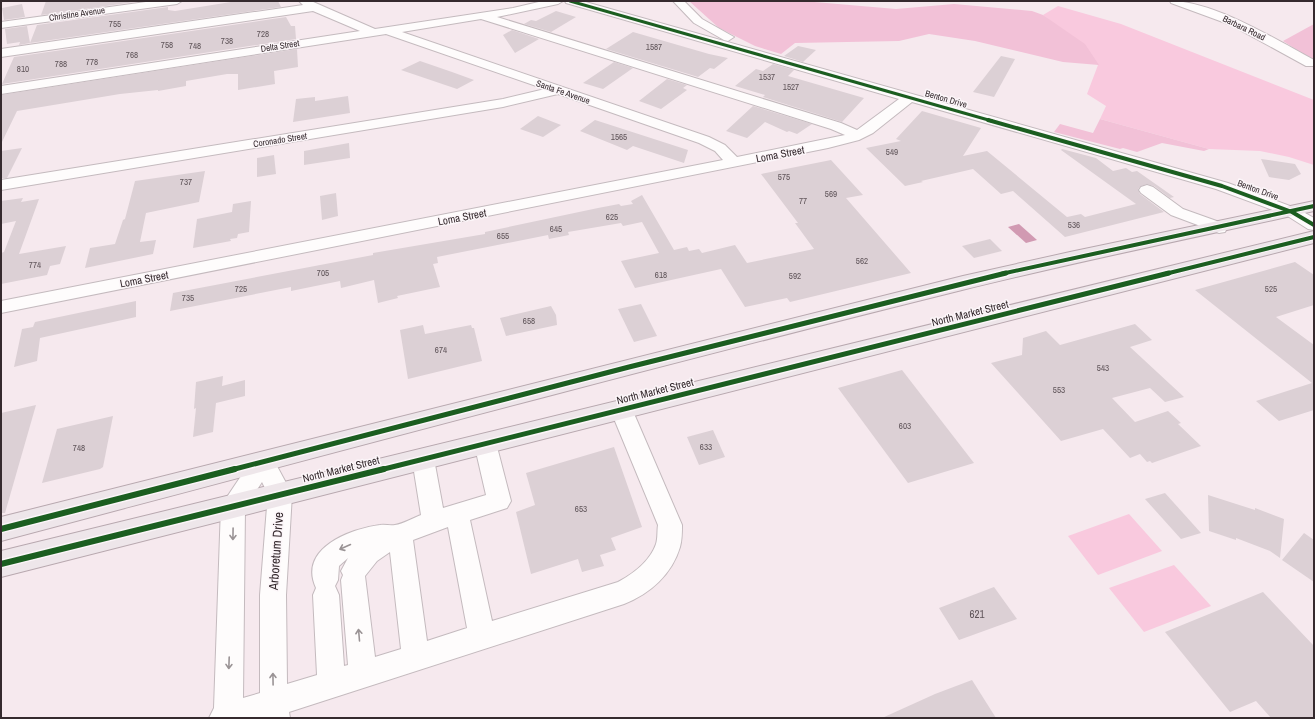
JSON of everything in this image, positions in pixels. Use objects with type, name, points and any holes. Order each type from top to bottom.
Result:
[{"type":"main road","points":[[1,529],[955,285],[1070,258],[1219,228],[1314,206]]},
{"type":"main road","name":"North Market Street","points":[[1,564],[1314,237]]},
{"type":"street","name":"Christine Avenue","points":[[1,25],[141,4],[177,1]]},
{"type":"street","points":[[304,1],[314,7],[372,32]]},
{"type":"street","name":"Delta Street","points":[[1,90],[481,15],[558,1]]},
{"type":"street","name":"Benton Drive","points":[[570,1],[1211,183],[1292,212],[1314,225]]},
{"type":"street","points":[[678,1],[698,21],[731,39],[746,51]]},
{"type":"street","name":"Barbara Road","points":[[1175,1],[1235,23],[1310,63]]},
{"type":"street","points":[[1,53],[314,7]]},
{"type":"street","points":[[481,15],[836,126],[858,135]]},
{"type":"street","name":"Santa Fe Avenue","points":[[386,30],[704,140],[720,148],[734,162]]},
{"type":"street","name":"Coronado Street","points":[[1,184],[480,107],[558,90]]},
{"type":"street","name":"Loma Street","points":[[1,307],[828,144],[858,135],[868,130],[910,97]]},
{"type":"street","points":[[1196,194],[1211,183]]},
{"type":"street","points":[[1147,190],[1177,212],[1219,228]]},
{"type":"street","points":[[280,494],[263,462],[233,506],[227,717],[274,710],[331,684],[624,592],[640,583],[657,566],[668,546],[670,524],[621,409]]},
{"type":"street","points":[[363,674],[354,576],[360,560],[398,535],[499,501],[485,443]]},
{"type":"street","points":[[422,459],[446,518],[482,637]]},
{"type":"street","name":"Arboretum Drive","points":[[274,710],[273,595],[280,494]]},
{"type":"street","points":[[331,684],[324,571],[327,561],[335,552],[347,546],[380,534],[398,535]]},
{"type":"street","points":[[398,535],[416,657]]},
{"type":"shaded area","points":[[689,1],[803,1],[896,9],[954,4],[1032,11],[1043,15],[1085,44],[1099,65],[1063,62],[975,41],[929,34],[899,41],[795,43],[781,54],[755,46],[719,28]]},
{"type":"shaded area","points":[[1058,6],[1121,24],[1314,100],[1314,165],[1289,157],[1260,151],[1209,149],[1100,119],[1106,106],[1087,94],[1098,65],[1058,27],[1043,15]]},
{"type":"shaded area","points":[[1314,24],[1314,61],[1283,41]]},
{"type":"shaded area","points":[[1100,119],[1209,149],[1204,151],[1162,143],[1137,152],[1054,132],[1060,124],[1093,133]]},
{"type":"shaded area","points":[[1019,224],[1037,240],[1026,243],[1008,227]]},
{"type":"shaded area","points":[[1129,514],[1162,551],[1098,575],[1068,536]]},
{"type":"shaded area","points":[[1174,565],[1211,606],[1144,632],[1109,588]]},
{"type":"building","points":[[46,1],[142,1],[41,15]]},
{"type":"building","points":[[237,1],[278,1],[281,7],[30,43],[37,25],[168,7],[168,10],[175,11]]},
{"type":"building","points":[[22,4],[25,17],[4,20],[2,8]]},
{"type":"building","points":[[556,11],[576,17],[551,32],[524,24],[531,20],[536,21]]},
{"type":"building","points":[[286,17],[291,26],[295,26],[296,39],[2,84],[14,57]]},
{"type":"building","points":[[27,26],[30,43],[19,45],[20,42],[7,44],[5,29]]},
{"type":"building","points":[[512,30],[539,39],[515,53],[503,35]]},
{"type":"building","points":[[633,32],[728,58],[714,69],[710,68],[698,77],[606,49]]},
{"type":"building","points":[[798,46],[816,50],[803,62],[784,56]]},
{"type":"building","points":[[297,49],[298,67],[274,71],[275,84],[238,90],[238,74],[227,74],[186,81],[186,86],[158,91],[120,94],[17,111],[1,144],[1,95]]},
{"type":"building","points":[[1001,56],[1015,59],[994,97],[973,92]]},
{"type":"building","points":[[420,61],[474,80],[457,89],[401,70]]},
{"type":"building","points":[[614,62],[633,68],[603,89],[583,83]]},
{"type":"building","points":[[773,64],[794,70],[788,76],[864,98],[842,122],[763,97],[765,95],[735,86],[756,69],[763,71]]},
{"type":"building","points":[[667,79],[687,85],[683,88],[687,90],[661,109],[639,101]]},
{"type":"building","points":[[348,96],[350,113],[293,122],[296,99],[315,97],[315,101]]},
{"type":"building","points":[[753,106],[812,124],[797,134],[789,131],[787,132],[765,122],[747,138],[726,131]]},
{"type":"building","points":[[922,111],[981,128],[963,156],[987,151],[1067,217],[1081,214],[1085,217],[1136,204],[1061,150],[1062,149],[1096,158],[1113,171],[1126,168],[1132,172],[1137,171],[1174,197],[1170,198],[1154,186],[1147,184],[1141,186],[1138,189],[1140,194],[1164,212],[1065,237],[1013,191],[1001,194],[973,169],[905,186],[866,148],[901,141],[896,139]]},
{"type":"building","points":[[538,116],[561,125],[543,137],[520,129]]},
{"type":"building","points":[[595,120],[688,150],[684,163],[633,146],[627,150],[580,131]]},
{"type":"building","points":[[349,143],[350,158],[304,165],[304,151]]},
{"type":"building","points":[[22,148],[7,178],[1,178],[1,151]]},
{"type":"building","points":[[274,155],[276,174],[257,177],[257,158]]},
{"type":"building","points":[[1261,159],[1295,164],[1301,174],[1289,180],[1269,177]]},
{"type":"building","points":[[831,160],[863,195],[846,198],[911,273],[790,302],[787,298],[745,307],[721,269],[635,288],[621,261],[659,253],[642,222],[623,226],[621,223],[568,232],[569,235],[549,239],[548,235],[437,257],[438,263],[433,264],[440,287],[397,296],[398,298],[378,303],[374,280],[341,288],[340,281],[291,291],[291,287],[170,311],[173,293],[373,255],[373,253],[485,234],[485,232],[598,208],[619,204],[621,206],[633,204],[631,201],[642,195],[674,250],[687,247],[689,251],[699,249],[702,253],[735,245],[747,263],[814,249],[795,223],[798,223],[761,174]]},
{"type":"building","points":[[205,171],[199,202],[146,213],[140,242],[156,240],[153,254],[85,268],[90,248],[115,244],[123,220],[125,219],[135,181]]},
{"type":"building","points":[[336,193],[338,216],[322,220],[320,196]]},
{"type":"building","points":[[23,198],[21,202],[39,199],[19,254],[66,246],[60,264],[50,266],[47,275],[1,284],[1,253],[4,252],[16,221],[1,224],[1,201]]},
{"type":"building","points":[[251,201],[249,232],[238,234],[237,238],[230,239],[231,241],[193,248],[197,219],[232,212],[233,204]]},
{"type":"building","points":[[990,239],[1002,251],[974,258],[962,246]]},
{"type":"building","points":[[1295,262],[1314,275],[1314,305],[1276,317],[1314,345],[1314,410],[1279,421],[1256,401],[1312,383],[1195,290]]},
{"type":"building","points":[[136,301],[136,317],[40,338],[37,361],[14,367],[22,329],[33,327],[35,322]]},
{"type":"building","points":[[641,304],[657,336],[634,342],[618,309]]},
{"type":"building","points":[[551,306],[556,315],[557,325],[506,336],[500,318]]},
{"type":"building","points":[[1135,324],[1152,340],[1130,347],[1184,397],[1165,402],[1150,388],[1112,398],[1135,422],[1168,411],[1181,423],[1178,424],[1201,446],[1152,463],[1150,461],[1147,462],[1140,454],[1130,458],[1103,429],[1061,441],[991,363],[1022,355],[1023,338],[1046,331],[1060,345]]},
{"type":"building","points":[[423,325],[425,334],[471,325],[472,328],[474,328],[482,361],[408,379],[400,330]]},
{"type":"building","points":[[902,370],[974,463],[908,483],[838,388]]},
{"type":"building","points":[[223,376],[222,386],[245,380],[245,396],[216,403],[213,432],[193,437],[196,408],[194,409],[196,382]]},
{"type":"building","points":[[36,405],[5,513],[1,513],[1,413]]},
{"type":"building","points":[[113,416],[103,467],[42,483],[57,429]]},
{"type":"building","points":[[713,430],[725,457],[699,465],[687,437]]},
{"type":"building","points":[[614,447],[642,527],[611,538],[616,550],[600,555],[604,566],[582,572],[578,559],[531,574],[516,512],[535,505],[526,473]]},
{"type":"building","points":[[1165,493],[1201,533],[1181,539],[1145,499]]},
{"type":"building","points":[[1208,495],[1255,510],[1255,508],[1284,519],[1280,558],[1270,551],[1236,538],[1236,540],[1209,531]]},
{"type":"building","points":[[1304,533],[1314,540],[1314,582],[1282,560]]},
{"type":"building","points":[[994,587],[1017,619],[959,640],[939,608]]},
{"type":"building","points":[[1263,592],[1314,646],[1314,718],[1271,718],[1256,701],[1230,712],[1165,632]]},
{"type":"building","points":[[972,680],[996,718],[882,718],[935,694]]},
{"type":"cycle path","points":[[570,1],[1222,186],[1292,212],[1314,225]]},
{"type":"cycle path","points":[[1,529],[629,367],[963,283],[1070,258],[1314,206]]},
{"type":"cycle path","points":[[1,564],[1314,237]]}]
